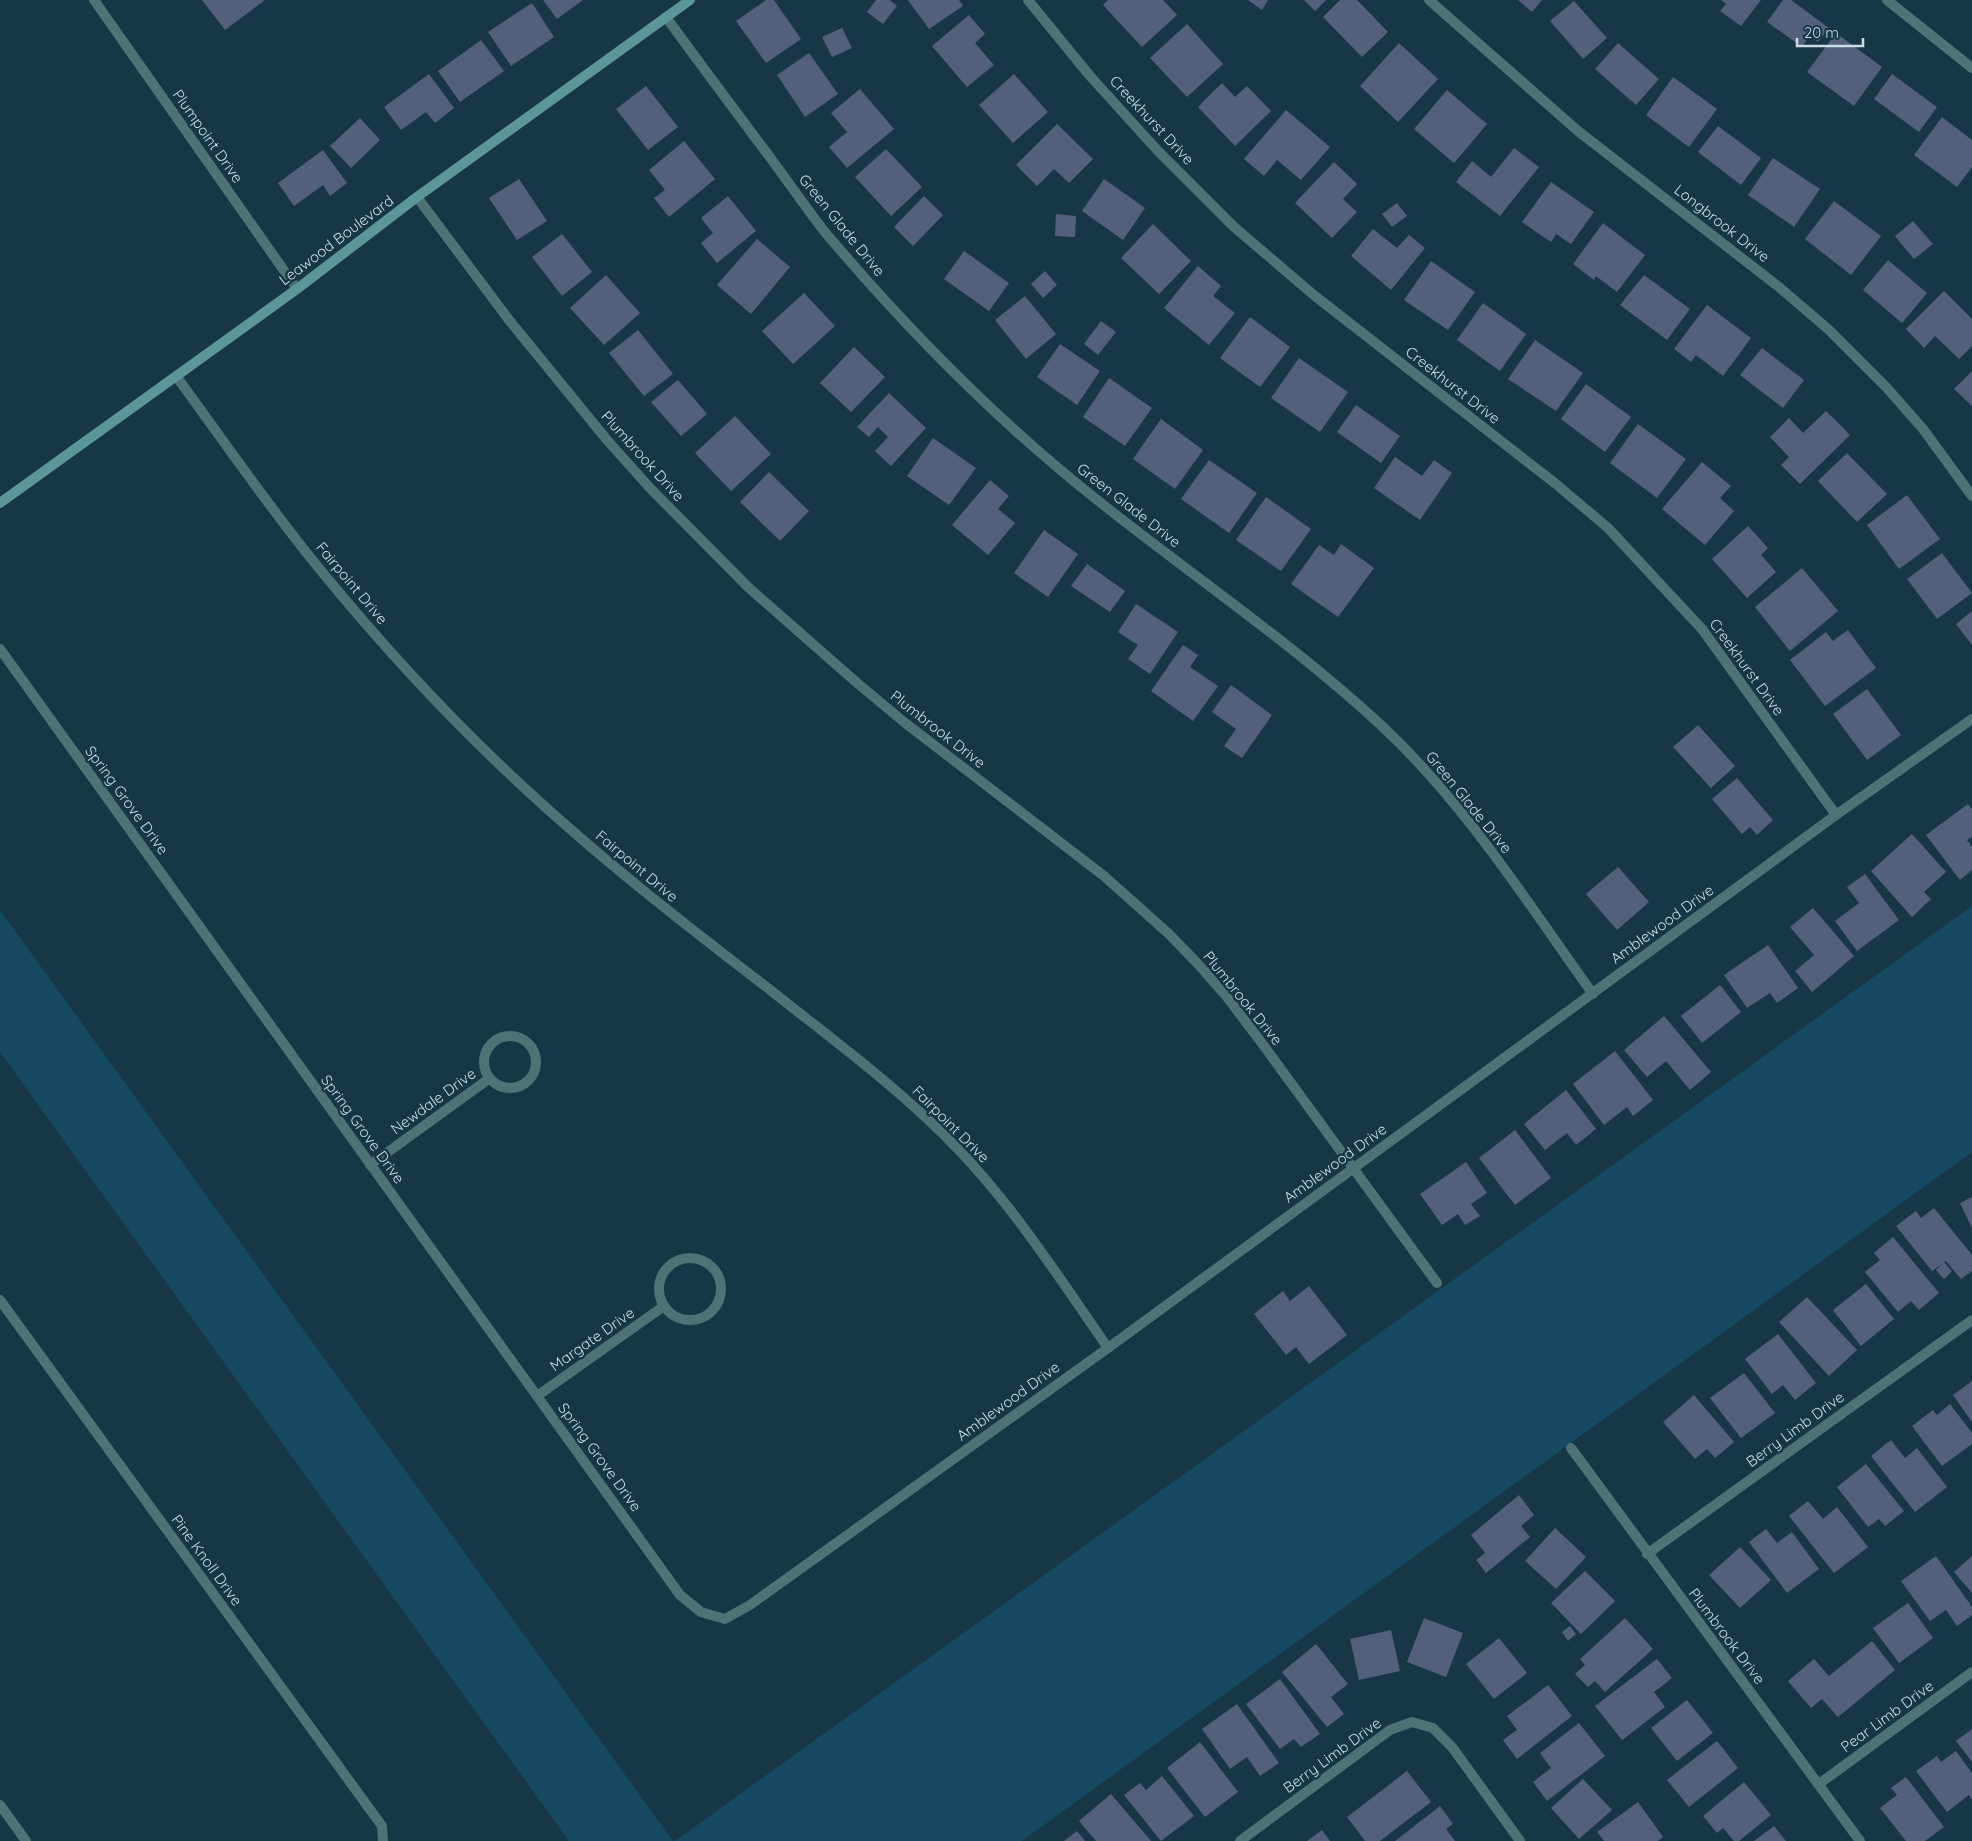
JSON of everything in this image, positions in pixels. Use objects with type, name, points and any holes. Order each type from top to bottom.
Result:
[{"type":"street","name":"Plumpoint Drive","points":[[94,0],[297,289]]},
{"type":"street","name":"Leawood Boulevard","points":[[0,503],[297,289],[417,197],[690,0]]},
{"type":"street","name":"Creekhurst Drive","points":[[1028,0],[1090,76],[1158,151],[1232,226],[1315,296],[1548,478],[1608,528],[1702,629],[1836,815]]},
{"type":"street","name":"Longbrook Drive","points":[[1428,0],[1578,131],[1751,264],[1828,329],[1887,388],[1923,429],[1972,496]]},
{"type":"street","points":[[1887,0],[1972,68]]},
{"type":"street","name":"Green Glade Drive","points":[[666,17],[823,229],[885,300],[949,368],[1018,433],[1084,490],[1324,676],[1383,728],[1428,773],[1471,824],[1593,994]]},
{"type":"street","name":"Plumbrook Drive","points":[[417,197],[508,320],[607,440],[650,488],[748,587],[904,722],[1104,876],[1169,934],[1227,997],[1437,1283]]},
{"type":"street","name":"Fairpoint Drive","points":[[176,376],[275,512],[317,566],[427,692],[516,781],[637,887],[860,1060],[908,1100],[997,1193],[1039,1248],[1108,1348]]},
{"type":"street","name":"Spring Grove Drive","points":[[0,649],[680,1594],[701,1612],[712,1615]]},
{"type":"street","name":"Amblewood Drive","points":[[712,1615],[725,1619],[750,1605],[1108,1348],[1836,815],[1972,719]]},
{"type":"street","name":"Newdale Drive","points":[[508,1035],[524,1039],[530,1045],[535,1053],[535,1071],[523,1085],[506,1088],[490,1078],[484,1063],[484,1055],[493,1041],[508,1035]]},
{"type":"street","name":"Newdale Drive","points":[[370,1165],[490,1078]]},
{"type":"street","points":[[691,1257],[701,1259],[710,1264],[721,1282],[721,1292],[715,1307],[702,1318],[692,1320],[681,1319],[671,1314],[664,1306],[659,1297],[658,1287],[665,1269],[672,1262],[691,1257]]},
{"type":"street","name":"Pine Knoll Drive","points":[[0,1300],[382,1826],[384,1841]]},
{"type":"street","name":"Margate Drive","points":[[537,1396],[664,1306]]},
{"type":"street","name":"Berry Limb Drive","points":[[1647,1554],[1972,1320]]},
{"type":"street","name":"Plumbrook Drive","points":[[1571,1448],[1647,1554],[1860,1841]]},
{"type":"street","name":"Pear Limb Drive","points":[[1819,1784],[1972,1672]]},
{"type":"street","name":"Berry Limb Drive","points":[[1240,1841],[1390,1730],[1412,1722],[1433,1728],[1452,1747],[1519,1839]]},
{"type":"street","points":[[0,1804],[26,1841]]},
{"type":"shaded area","points":[[1972,906],[1972,1152],[1022,1841],[675,1841]]},
{"type":"shaded area","points":[[0,910],[673,1841],[569,1841],[0,1052]]},
{"type":"building","points":[[202,0],[265,0],[225,30]]},
{"type":"building","points":[[543,0],[583,0],[557,19]]},
{"type":"building","points":[[766,0],[774,0],[801,39],[766,63],[736,21]]},
{"type":"building","points":[[876,0],[890,0],[897,6],[883,24],[867,12]]},
{"type":"building","points":[[908,0],[959,0],[963,6],[929,29]]},
{"type":"building","points":[[1108,0],[1163,0],[1177,15],[1142,47],[1103,5]]},
{"type":"building","points":[[1248,0],[1268,0],[1262,10]]},
{"type":"building","points":[[1304,0],[1326,0],[1315,11]]},
{"type":"building","points":[[1340,0],[1357,0],[1388,32],[1362,57],[1323,17]]},
{"type":"building","points":[[1518,0],[1542,0],[1532,12]]},
{"type":"building","points":[[1721,0],[1761,0],[1741,26],[1720,11],[1726,4]]},
{"type":"building","points":[[1783,0],[1791,0],[1829,28],[1818,42],[1809,36],[1802,47],[1767,22]]},
{"type":"building","points":[[1574,1],[1607,38],[1583,59],[1550,21]]},
{"type":"building","points":[[532,3],[554,37],[511,66],[488,32]]},
{"type":"building","points":[[969,15],[985,34],[975,43],[994,65],[967,87],[932,46]]},
{"type":"building","points":[[1187,24],[1223,64],[1187,97],[1150,58]]},
{"type":"building","points":[[842,28],[852,48],[832,57],[822,37]]},
{"type":"building","points":[[1836,33],[1882,67],[1854,106],[1807,72]]},
{"type":"building","points":[[481,40],[504,71],[460,102],[438,71]]},
{"type":"building","points":[[1399,43],[1438,79],[1398,122],[1360,86]]},
{"type":"building","points":[[1618,43],[1659,79],[1636,105],[1595,69]]},
{"type":"building","points":[[809,53],[838,94],[805,117],[777,75]]},
{"type":"building","points":[[429,74],[454,108],[435,123],[426,112],[401,130],[384,107]]},
{"type":"building","points":[[1014,74],[1048,112],[1013,143],[979,105]]},
{"type":"building","points":[[1892,74],[1937,107],[1919,132],[1874,99]]},
{"type":"building","points":[[1673,77],[1717,109],[1689,147],[1646,115]]},
{"type":"building","points":[[1222,83],[1235,97],[1247,86],[1271,111],[1235,146],[1198,107]]},
{"type":"building","points":[[646,86],[678,127],[648,150],[616,109]]},
{"type":"building","points":[[860,89],[894,129],[847,168],[829,147],[847,132],[831,113]]},
{"type":"building","points":[[1447,90],[1487,124],[1454,163],[1414,129]]},
{"type":"building","points":[[1286,110],[1330,147],[1301,180],[1277,160],[1264,176],[1244,159]]},
{"type":"building","points":[[1942,117],[1972,140],[1972,167],[1957,187],[1914,155]]},
{"type":"building","points":[[360,118],[380,140],[351,168],[330,146]]},
{"type":"building","points":[[1057,124],[1093,159],[1069,183],[1054,169],[1037,186],[1016,165]]},
{"type":"building","points":[[1718,126],[1761,158],[1741,185],[1698,152]]},
{"type":"building","points":[[684,141],[715,179],[669,217],[654,198],[665,190],[649,170]]},
{"type":"building","points":[[1514,148],[1539,167],[1500,216],[1456,182],[1472,161],[1491,177]]},
{"type":"building","points":[[886,149],[922,187],[891,216],[855,177]]},
{"type":"building","points":[[323,150],[347,183],[330,196],[323,185],[294,206],[278,183]]},
{"type":"building","points":[[1773,158],[1820,189],[1794,227],[1748,195]]},
{"type":"building","points":[[1334,162],[1357,184],[1343,199],[1357,212],[1332,238],[1295,203]]},
{"type":"building","points":[[519,179],[547,221],[517,240],[489,198]]},
{"type":"building","points":[[1104,179],[1145,208],[1123,240],[1082,211]]},
{"type":"building","points":[[1551,182],[1594,212],[1571,244],[1556,234],[1551,242],[1522,222]]},
{"type":"building","points":[[728,196],[756,231],[717,263],[701,243],[713,233],[701,218]]},
{"type":"building","points":[[924,196],[943,215],[913,246],[894,227]]},
{"type":"building","points":[[1834,201],[1881,236],[1851,275],[1805,239]]},
{"type":"building","points":[[1397,203],[1407,216],[1392,227],[1382,214]]},
{"type":"building","points":[[1056,214],[1076,216],[1075,237],[1055,236]]},
{"type":"building","points":[[1913,221],[1933,244],[1914,259],[1895,236]]},
{"type":"building","points":[[1603,223],[1645,255],[1617,292],[1596,276],[1594,280],[1573,264]]},
{"type":"building","points":[[1153,224],[1191,261],[1159,294],[1121,258]]},
{"type":"building","points":[[1373,229],[1397,248],[1409,235],[1425,248],[1391,290],[1351,256]]},
{"type":"building","points":[[562,234],[592,272],[562,296],[532,257]]},
{"type":"building","points":[[757,239],[790,267],[751,314],[717,285]]},
{"type":"building","points":[[964,251],[1009,283],[989,311],[944,279]]},
{"type":"building","points":[[1888,260],[1927,293],[1902,323],[1863,290]]},
{"type":"building","points":[[1431,261],[1475,292],[1448,330],[1404,300]]},
{"type":"building","points":[[1198,266],[1221,286],[1213,296],[1235,313],[1209,345],[1164,308]]},
{"type":"building","points":[[1045,271],[1057,285],[1043,298],[1031,284]]},
{"type":"building","points":[[606,275],[640,313],[604,345],[570,308]]},
{"type":"building","points":[[1644,275],[1690,309],[1667,340],[1620,305]]},
{"type":"building","points":[[1944,291],[1972,319],[1972,346],[1959,359],[1935,336],[1924,348],[1906,329]]},
{"type":"building","points":[[804,293],[835,326],[793,364],[762,331]]},
{"type":"building","points":[[1025,296],[1056,334],[1026,359],[995,320]]},
{"type":"building","points":[[1483,303],[1526,334],[1500,371],[1457,340]]},
{"type":"building","points":[[1707,305],[1751,338],[1723,376],[1696,355],[1691,362],[1674,349]]},
{"type":"building","points":[[1250,317],[1290,347],[1260,387],[1220,358]]},
{"type":"building","points":[[1101,321],[1116,332],[1098,355],[1084,344]]},
{"type":"building","points":[[638,330],[673,374],[644,396],[609,353]]},
{"type":"building","points":[[1535,340],[1583,373],[1556,411],[1508,379]]},
{"type":"building","points":[[1060,344],[1100,371],[1077,405],[1037,377]]},
{"type":"building","points":[[854,347],[885,377],[851,412],[820,383]]},
{"type":"building","points":[[1762,348],[1804,380],[1783,408],[1740,375]]},
{"type":"building","points":[[1299,358],[1348,392],[1320,432],[1271,398]]},
{"type":"building","points":[[1972,371],[1972,406],[1954,389]]},
{"type":"building","points":[[1109,378],[1152,408],[1125,446],[1083,417]]},
{"type":"building","points":[[678,380],[707,414],[681,436],[651,402]]},
{"type":"building","points":[[1586,384],[1631,417],[1605,452],[1561,419]]},
{"type":"building","points":[[889,393],[926,428],[891,466],[875,451],[888,437],[878,427],[869,437],[857,427]]},
{"type":"building","points":[[1356,405],[1400,436],[1381,463],[1337,432]]},
{"type":"building","points":[[1826,411],[1850,435],[1800,484],[1781,465],[1789,457],[1770,437],[1789,418],[1803,433]]},
{"type":"building","points":[[735,416],[771,454],[731,491],[695,453]]},
{"type":"building","points":[[1161,419],[1203,450],[1175,489],[1133,459]]},
{"type":"building","points":[[1638,424],[1686,459],[1657,498],[1610,463]]},
{"type":"building","points":[[933,438],[976,468],[949,505],[907,476]]},
{"type":"building","points":[[1847,453],[1887,494],[1857,522],[1818,481]]},
{"type":"building","points":[[1395,457],[1422,476],[1434,460],[1452,473],[1420,520],[1374,488]]},
{"type":"building","points":[[1209,460],[1257,493],[1229,533],[1181,499]]},
{"type":"building","points":[[1702,462],[1731,486],[1720,498],[1734,511],[1705,545],[1662,509]]},
{"type":"building","points":[[769,472],[809,511],[780,541],[740,502]]},
{"type":"building","points":[[990,480],[1009,496],[998,509],[1015,523],[988,555],[952,525]]},
{"type":"building","points":[[1907,495],[1940,539],[1899,569],[1867,525]]},
{"type":"building","points":[[1266,497],[1311,529],[1281,571],[1236,540]]},
{"type":"building","points":[[1748,526],[1768,548],[1761,555],[1776,572],[1747,598],[1712,559]]},
{"type":"building","points":[[1044,530],[1078,554],[1048,597],[1014,573]]},
{"type":"building","points":[[1341,544],[1374,568],[1338,617],[1291,584],[1319,545],[1334,555]]},
{"type":"building","points":[[1942,553],[1972,593],[1937,619],[1907,579]]},
{"type":"building","points":[[1087,564],[1125,591],[1110,612],[1071,586]]},
{"type":"building","points":[[1802,568],[1838,611],[1790,651],[1755,607]]},
{"type":"building","points":[[1136,604],[1178,632],[1150,674],[1128,659],[1138,645],[1118,632]]},
{"type":"building","points":[[1972,611],[1972,645],[1956,624]]},
{"type":"building","points":[[1848,630],[1876,668],[1825,706],[1790,660],[1826,632],[1833,641]]},
{"type":"building","points":[[1183,645],[1198,655],[1190,667],[1218,686],[1193,721],[1151,691]]},
{"type":"building","points":[[1231,685],[1272,715],[1242,758],[1224,746],[1236,729],[1212,712]]},
{"type":"building","points":[[1867,689],[1901,735],[1867,760],[1833,714]]},
{"type":"building","points":[[1698,725],[1735,766],[1711,788],[1673,747]]},
{"type":"building","points":[[1737,778],[1773,820],[1757,835],[1750,827],[1742,834],[1712,799]]},
{"type":"building","points":[[1968,804],[1972,809],[1972,837],[1967,840],[1972,847],[1972,870],[1960,880],[1926,835]]},
{"type":"building","points":[[1912,834],[1946,872],[1924,892],[1931,899],[1912,917],[1871,871]]},
{"type":"building","points":[[1618,867],[1649,902],[1617,930],[1586,894]]},
{"type":"building","points":[[1865,874],[1899,920],[1857,951],[1835,921],[1859,903],[1847,887]]},
{"type":"building","points":[[1813,908],[1854,956],[1812,992],[1795,971],[1814,955],[1790,927]]},
{"type":"building","points":[[1768,945],[1798,988],[1777,1003],[1770,993],[1747,1008],[1724,975]]},
{"type":"building","points":[[1720,985],[1741,1012],[1702,1043],[1681,1016]]},
{"type":"building","points":[[1664,1016],[1711,1072],[1690,1090],[1666,1061],[1647,1077],[1624,1050]]},
{"type":"building","points":[[1615,1051],[1653,1100],[1633,1116],[1627,1107],[1604,1125],[1573,1084]]},
{"type":"building","points":[[1566,1090],[1596,1129],[1576,1145],[1567,1133],[1545,1150],[1524,1124]]},
{"type":"building","points":[[1515,1130],[1551,1178],[1515,1205],[1479,1158]]},
{"type":"building","points":[[1466,1162],[1487,1193],[1471,1204],[1480,1216],[1465,1225],[1458,1214],[1442,1225],[1420,1194]]},
{"type":"building","points":[[1972,1197],[1972,1228],[1960,1203]]},
{"type":"building","points":[[1934,1208],[1972,1255],[1972,1271],[1961,1279],[1946,1261],[1944,1262],[1952,1271],[1944,1279],[1936,1270],[1942,1264],[1932,1271],[1896,1226],[1916,1211],[1921,1218]]},
{"type":"building","points":[[1893,1237],[1939,1293],[1919,1310],[1911,1301],[1898,1312],[1865,1272],[1880,1260],[1874,1253]]},
{"type":"building","points":[[1866,1284],[1894,1319],[1861,1346],[1833,1310]]},
{"type":"building","points":[[1309,1286],[1347,1335],[1309,1364],[1296,1347],[1286,1355],[1254,1314],[1283,1291],[1290,1301]]},
{"type":"building","points":[[1807,1297],[1857,1350],[1829,1376],[1779,1322]]},
{"type":"building","points":[[1778,1334],[1816,1383],[1795,1400],[1783,1385],[1772,1394],[1745,1359]]},
{"type":"building","points":[[1744,1373],[1775,1413],[1741,1438],[1710,1398]]},
{"type":"building","points":[[1972,1381],[1972,1422],[1953,1395]]},
{"type":"building","points":[[1694,1395],[1734,1442],[1715,1458],[1707,1449],[1695,1459],[1663,1422]]},
{"type":"building","points":[[1950,1404],[1972,1433],[1972,1444],[1942,1466],[1912,1426],[1933,1410],[1937,1415]]},
{"type":"building","points":[[1891,1440],[1905,1458],[1917,1448],[1947,1487],[1915,1512],[1871,1456]]},
{"type":"building","points":[[1866,1464],[1904,1511],[1885,1526],[1879,1519],[1868,1527],[1837,1487]]},
{"type":"building","points":[[1519,1495],[1534,1515],[1521,1526],[1530,1537],[1486,1573],[1476,1560],[1485,1553],[1471,1535]]},
{"type":"building","points":[[1808,1501],[1823,1519],[1837,1507],[1868,1547],[1834,1573],[1789,1516]]},
{"type":"building","points":[[1555,1528],[1586,1557],[1556,1589],[1525,1561]]},
{"type":"building","points":[[1766,1529],[1777,1543],[1792,1532],[1819,1569],[1787,1593],[1749,1542]]},
{"type":"building","points":[[1740,1547],[1771,1580],[1740,1608],[1709,1575]]},
{"type":"building","points":[[1936,1556],[1972,1607],[1972,1615],[1957,1626],[1946,1610],[1930,1621],[1901,1581]]},
{"type":"building","points":[[1972,1556],[1972,1593],[1954,1572]]},
{"type":"building","points":[[1585,1571],[1615,1601],[1581,1634],[1551,1603]]},
{"type":"building","points":[[1908,1603],[1933,1638],[1899,1663],[1873,1628]]},
{"type":"building","points":[[1424,1618],[1463,1633],[1446,1677],[1407,1662]]},
{"type":"building","points":[[1625,1618],[1653,1649],[1605,1692],[1595,1681],[1588,1687],[1575,1674],[1585,1665],[1580,1659]]},
{"type":"building","points":[[1570,1626],[1576,1634],[1568,1641],[1562,1632]]},
{"type":"building","points":[[1391,1630],[1400,1671],[1359,1680],[1350,1639]]},
{"type":"building","points":[[1499,1638],[1527,1673],[1494,1699],[1466,1664]]},
{"type":"building","points":[[1872,1641],[1895,1670],[1838,1717],[1822,1699],[1811,1708],[1788,1681],[1814,1659],[1829,1676]]},
{"type":"building","points":[[1316,1644],[1348,1684],[1331,1697],[1344,1714],[1327,1727],[1282,1672]]},
{"type":"building","points":[[1657,1659],[1672,1678],[1654,1692],[1665,1707],[1622,1740],[1595,1706]]},
{"type":"building","points":[[1280,1679],[1320,1734],[1301,1747],[1294,1739],[1280,1749],[1246,1704]]},
{"type":"building","points":[[1548,1685],[1572,1716],[1517,1759],[1503,1740],[1517,1730],[1507,1716]]},
{"type":"building","points":[[1687,1700],[1713,1733],[1677,1761],[1651,1728]]},
{"type":"building","points":[[1237,1704],[1279,1763],[1260,1776],[1247,1757],[1230,1769],[1202,1729]]},
{"type":"building","points":[[1579,1723],[1605,1756],[1547,1801],[1533,1782],[1551,1768],[1540,1753]]},
{"type":"building","points":[[1972,1729],[1972,1762],[1956,1741]]},
{"type":"building","points":[[1717,1741],[1738,1768],[1689,1807],[1667,1780]]},
{"type":"building","points":[[1200,1742],[1238,1792],[1205,1817],[1167,1768]]},
{"type":"building","points":[[1956,1751],[1972,1773],[1972,1800],[1969,1795],[1947,1812],[1916,1771],[1937,1756],[1941,1762]]},
{"type":"building","points":[[1407,1771],[1431,1802],[1380,1841],[1365,1841],[1347,1817]]},
{"type":"building","points":[[1162,1776],[1194,1816],[1161,1841],[1124,1795],[1140,1783],[1146,1790]]},
{"type":"building","points":[[1906,1777],[1944,1827],[1925,1841],[1906,1841],[1880,1808],[1897,1795],[1891,1788]]},
{"type":"building","points":[[1583,1779],[1612,1810],[1579,1839],[1551,1808]]},
{"type":"building","points":[[1744,1782],[1771,1815],[1739,1841],[1734,1841],[1723,1828],[1717,1833],[1703,1816]]},
{"type":"building","points":[[1111,1794],[1151,1841],[1096,1841],[1079,1821]]},
{"type":"building","points":[[1638,1802],[1663,1837],[1658,1841],[1604,1841],[1597,1832]]},
{"type":"building","points":[[1440,1806],[1453,1824],[1446,1829],[1455,1841],[1395,1841]]},
{"type":"building","points":[[1774,1826],[1786,1841],[1754,1841]]},
{"type":"building","points":[[1322,1830],[1330,1841],[1307,1841]]},
{"type":"building","points":[[1077,1831],[1085,1841],[1064,1841]]}]
